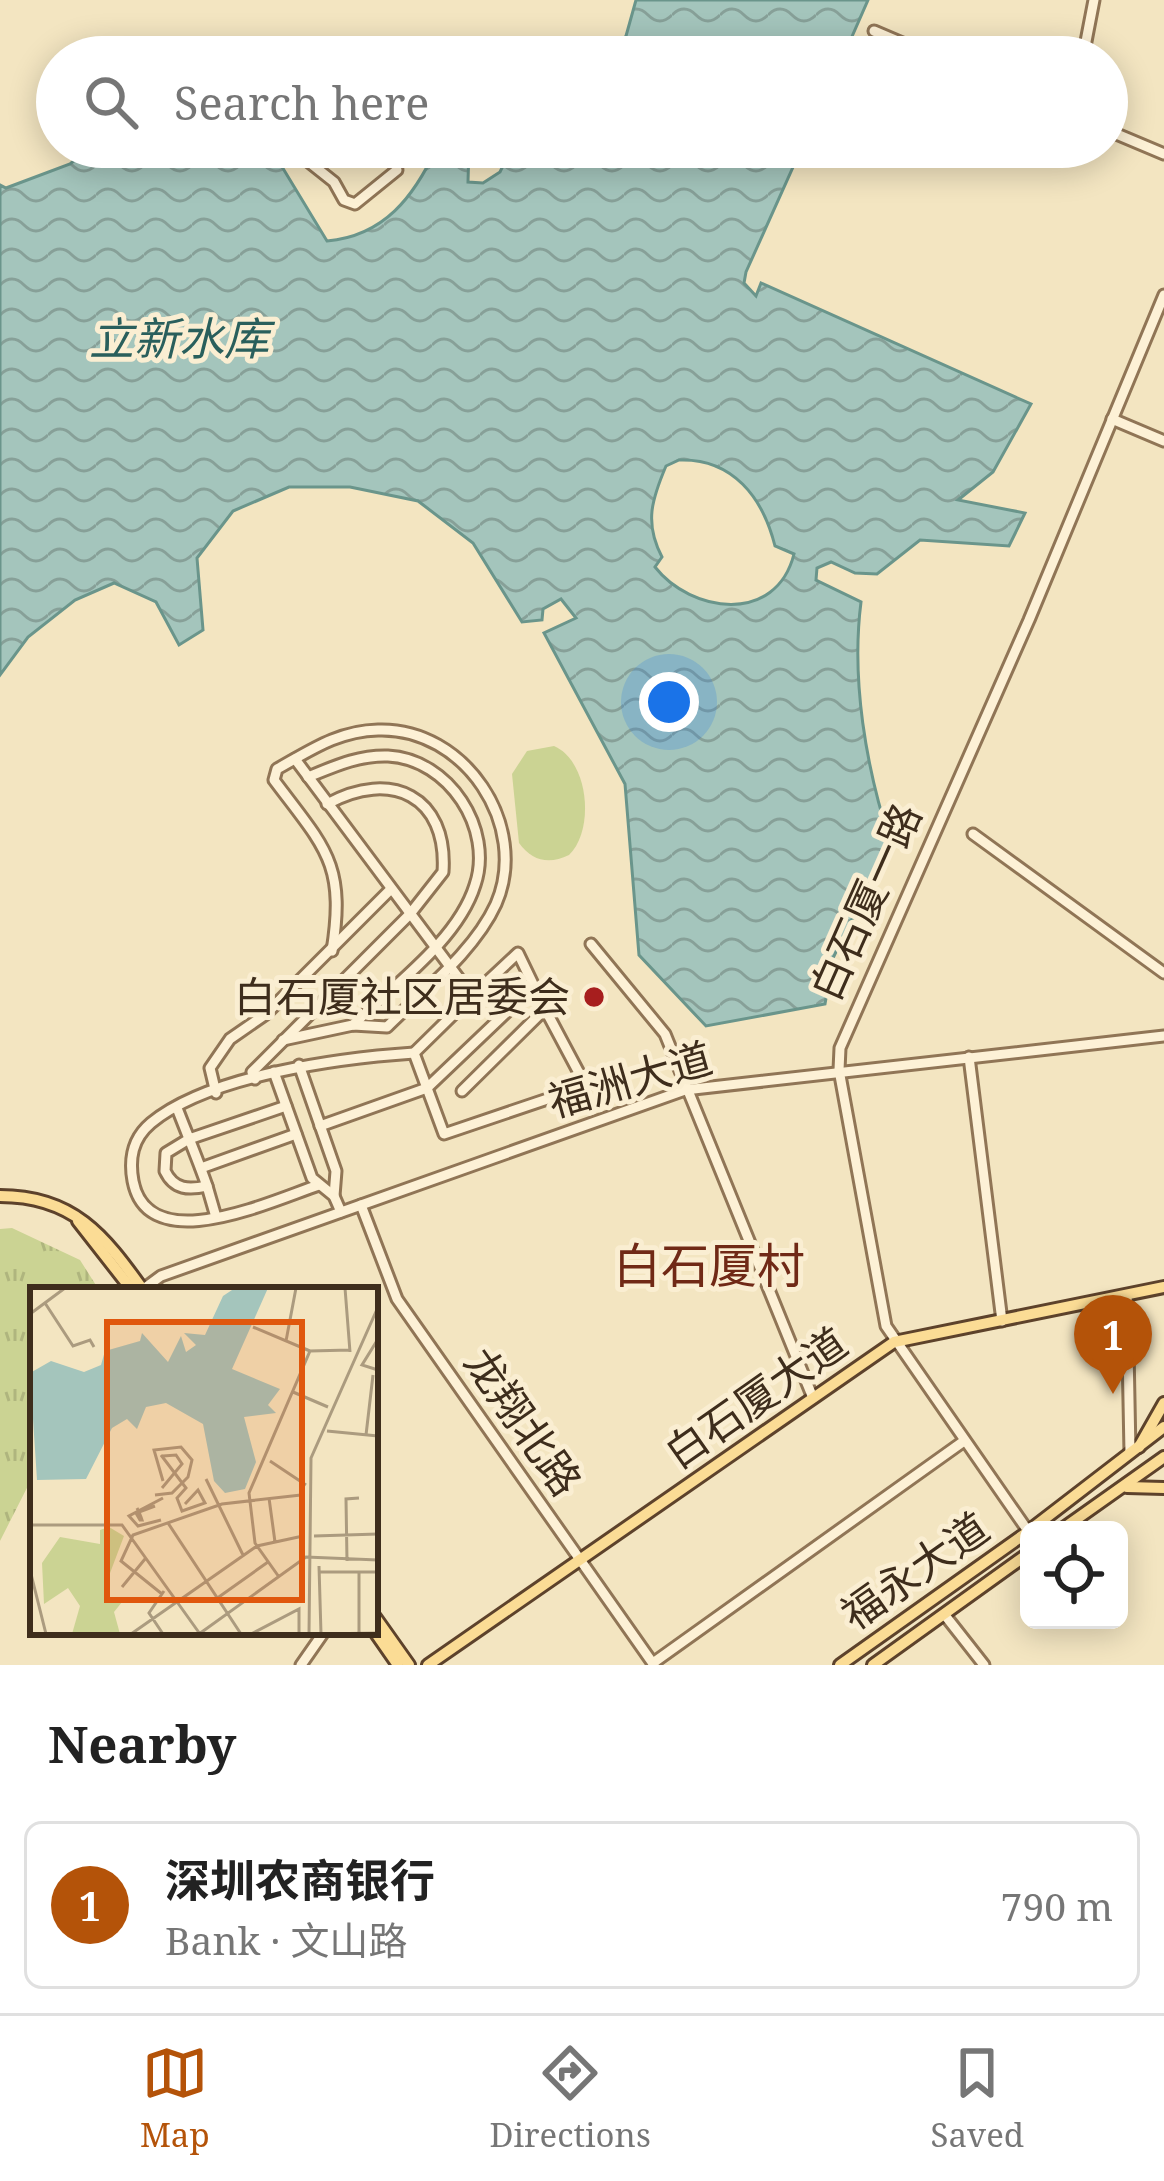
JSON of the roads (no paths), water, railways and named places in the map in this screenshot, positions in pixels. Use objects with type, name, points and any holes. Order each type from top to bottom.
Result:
[{"type":"main road","name":"福洲大道","points":[[0,1199],[45,1200],[86,1218],[141,1287]]},
{"type":"main road","name":"福洲大道","points":[[0,1199],[71,1216],[92,1234],[130,1287]]},
{"type":"main road","name":"白石厦大道","points":[[428,1665],[894,1342],[1164,1287]]},
{"type":"main road","points":[[1133,1455],[1164,1403]]},
{"type":"main road","name":"福永大道","points":[[1043,1521],[1164,1427]]},
{"type":"main road","points":[[1074,1521],[1164,1457]]},
{"type":"main road","points":[[1118,1490],[1140,1484],[1164,1488]]},
{"type":"main road","name":"福永大道","points":[[840,1665],[1020,1537]]},
{"type":"main road","name":"福永大道","points":[[873,1665],[1020,1559]]},
{"type":"main road","points":[[378,1621],[409,1665]]},
{"type":"main road","points":[[377,1635],[398,1665]]},
{"type":"street","points":[[1087,36],[1094,0]]},
{"type":"street","points":[[874,31],[886,36]]},
{"type":"street","points":[[1128,139],[1164,154]]},
{"type":"street","points":[[316,168],[334,182],[344,200],[355,204],[397,170]]},
{"type":"street","name":"白石厦一路","points":[[1022,1521],[894,1342],[869,1251],[839,1070],[845,1026],[1029,620],[1164,296]]},
{"type":"street","points":[[1112,418],[1164,441]]},
{"type":"street","points":[[284,1040],[353,1025],[387,1027],[482,931],[508,865],[504,827],[472,770],[442,747],[380,729],[318,742],[277,769],[274,780],[327,852],[338,885],[332,952]]},
{"type":"street","points":[[308,777],[357,758],[393,756],[430,768],[452,787],[475,833],[476,884],[462,914],[353,1025]]},
{"type":"street","points":[[295,759],[472,997]]},
{"type":"street","points":[[255,1079],[251,1072],[410,914],[443,872],[441,829],[410,795],[382,787],[354,789],[327,804]]},
{"type":"street","points":[[973,834],[1164,974]]},
{"type":"street","points":[[215,1093],[210,1069],[230,1039],[332,952],[391,889]]},
{"type":"street","points":[[591,944],[665,1034],[813,1398]]},
{"type":"street","points":[[319,1185],[184,1224],[146,1208],[134,1189],[130,1162],[135,1142],[147,1126],[215,1093],[298,1065],[414,1053],[518,953],[586,1086],[444,1134],[414,1053]]},
{"type":"street","points":[[320,1126],[427,1088],[534,986]]},
{"type":"street","points":[[462,1091],[545,1009]]},
{"type":"street","name":"福洲大道","points":[[147,1287],[161,1276],[686,1090],[1163,1037]]},
{"type":"street","points":[[969,1057],[1002,1321]]},
{"type":"street","points":[[298,1065],[336,1171],[334,1196],[340,1212]]},
{"type":"street","points":[[274,1072],[319,1185],[334,1196]]},
{"type":"street","points":[[208,1186],[179,1187],[165,1171],[166,1153],[189,1139],[286,1106]]},
{"type":"street","points":[[176,1108],[216,1217]]},
{"type":"street","points":[[201,1168],[296,1134]]},
{"type":"street","name":"龙翔北路","points":[[361,1205],[397,1299],[653,1664]]},
{"type":"street","points":[[1126,1297],[1133,1455]]},
{"type":"street","points":[[653,1664],[964,1441]]},
{"type":"street","points":[[944,1614],[984,1665]]},
{"type":"street","points":[[301,1665],[322,1635]]},
{"type":"water","points":[[636,0],[868,0],[852,36],[626,36]]},
{"type":"water","name":"立新水库","points":[[59,168],[283,168],[327,241],[347,238],[381,222],[407,197],[426,168],[468,168],[468,182],[483,183],[502,168],[793,168],[746,272],[744,283],[756,296],[761,283],[1031,404],[993,472],[958,500],[1025,513],[1009,546],[920,540],[877,574],[855,573],[831,562],[817,568],[816,580],[861,602],[858,662],[863,723],[890,841],[833,958],[825,1004],[706,1026],[639,955],[625,784],[544,633],[576,618],[561,599],[543,609],[542,620],[522,622],[473,543],[418,501],[350,487],[289,487],[233,511],[197,558],[203,630],[179,645],[156,602],[114,583],[75,600],[28,637],[0,675],[0,185],[6,188]],"holes":[[[679,460],[715,466],[743,484],[763,512],[775,546],[794,554],[784,577],[752,601],[710,602],[671,583],[655,567],[662,557],[653,533],[652,511],[666,466]]]},
{"type":"place","name":"白石厦社区居委会","points":[[594,997]]},
{"type":"place","name":"深圳农商银行","points":[[1113,1394]]},
{"type":"district","name":"白石厦村","points":[[709,1266]]}]
